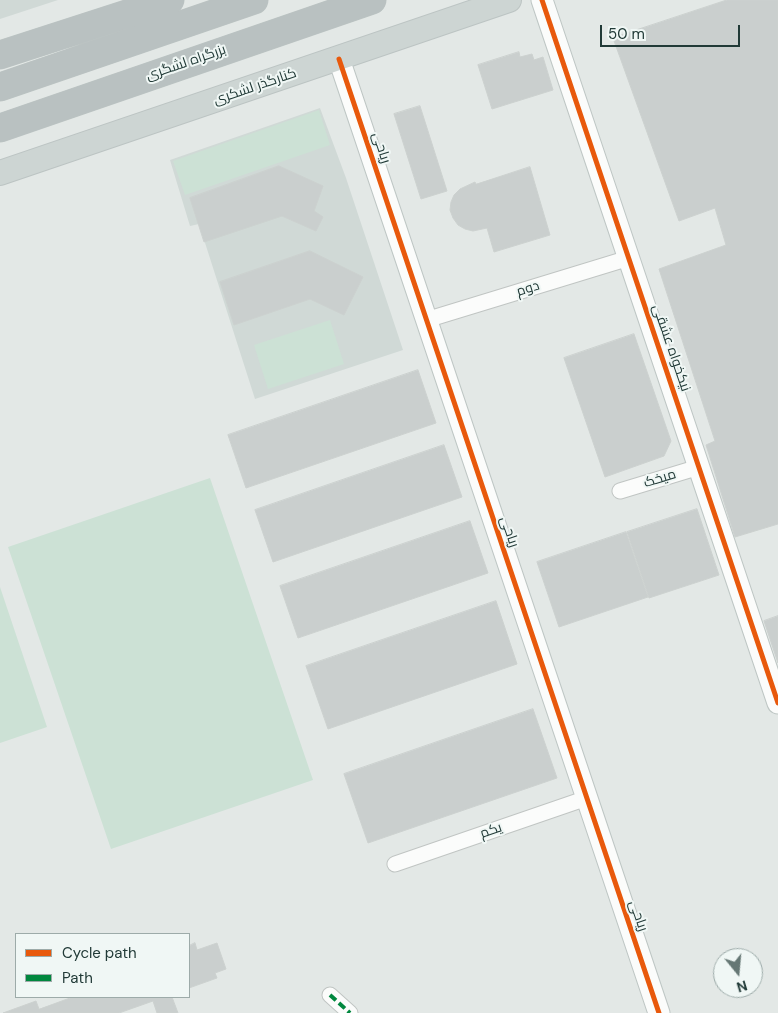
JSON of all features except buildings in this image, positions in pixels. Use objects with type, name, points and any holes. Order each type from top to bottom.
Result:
[{"type":"highway","points":[[0,54],[170,0]]},
{"type":"highway","points":[[0,87],[254,0]]},
{"type":"highway","name":"بزرگراه لشگری","points":[[0,128],[372,0]]},
{"type":"main road","name":"کنارگذر لشکری","points":[[0,173],[509,0]]},
{"type":"street","points":[[0,54],[127,0]]},
{"type":"street","name":"نیکخواه عشقی","points":[[542,0],[778,703]]},
{"type":"street","name":"ریاحی","points":[[339,58],[659,1013]]},
{"type":"street","name":"دوم","points":[[426,320],[629,258]]},
{"type":"street","name":"میخک","points":[[620,491],[699,467]]},
{"type":"street","name":"یکم","points":[[395,864],[587,798]]},
{"type":"street","points":[[330,995],[350,1013]]},
{"type":"shaded area","points":[[0,0],[58,0],[0,19]]},
{"type":"shaded area","points":[[320,108],[346,178],[403,350],[255,399],[199,224],[190,226],[170,160]]},
{"type":"green space","points":[[319,110],[330,145],[185,195],[173,161]]},
{"type":"green space","points":[[330,320],[344,364],[268,389],[254,345]]},
{"type":"green space","points":[[210,478],[313,780],[111,849],[8,547]]},
{"type":"green space","points":[[0,587],[47,727],[0,743]]},
{"type":"marked path","points":[[330,995],[350,1013]]},
{"type":"cycle path","points":[[542,0],[778,703]]},
{"type":"cycle path","points":[[339,59],[659,1013]]}]
